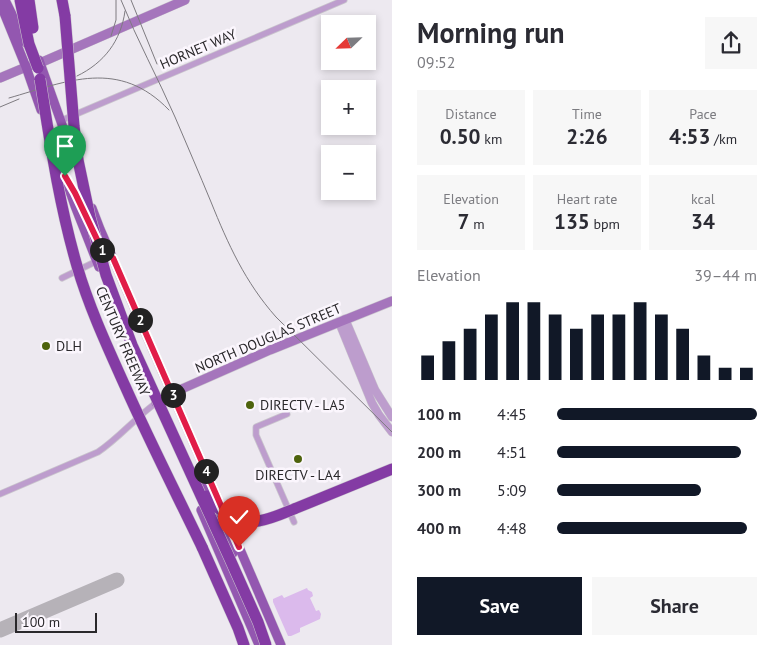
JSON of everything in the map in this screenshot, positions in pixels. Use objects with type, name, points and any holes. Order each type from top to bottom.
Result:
[{"type":"highway","points":[[20,0],[28,44],[39,66]]},
{"type":"highway","name":"CENTURY FREEWAY","points":[[29,0],[56,179],[77,267],[88,301],[136,410],[202,547],[244,645]]},
{"type":"highway","name":"CENTURY FREEWAY","points":[[64,0],[78,160],[84,193],[108,283],[132,345],[185,466],[267,645]]},
{"type":"highway","points":[[185,466],[215,507],[242,522],[262,521],[275,517],[392,469]]},
{"type":"highway","points":[[238,628],[239,645]]},
{"type":"main road","points":[[5,0],[33,58],[39,66]]},
{"type":"main road","points":[[14,0],[27,29],[100,229],[172,394],[236,548],[280,645]]},
{"type":"main road","points":[[0,78],[26,67],[39,66],[185,0]]},
{"type":"main road","points":[[0,3],[26,67],[115,308],[185,466],[259,645]]},
{"type":"main road","points":[[65,176],[103,252],[113,258]]},
{"type":"main road","name":"NORTH DOUGLAS STREET","points":[[156,403],[270,350],[392,301]]},
{"type":"main road","points":[[185,466],[204,484],[236,548]]},
{"type":"street","name":"HORNET WAY","points":[[60,121],[344,0]]},
{"type":"street","points":[[62,278],[97,261]]},
{"type":"street","points":[[342,321],[375,390],[392,417]]},
{"type":"street","points":[[342,321],[344,337],[372,403],[392,432]]},
{"type":"street","points":[[0,494],[98,452],[111,443],[156,403]]},
{"type":"street","points":[[287,414],[256,428],[256,435],[294,522]]},
{"type":"street","points":[[221,555],[236,548]]},
{"type":"shaded area","points":[[307,588],[312,592],[313,596],[310,598],[316,611],[319,610],[321,614],[320,619],[300,628],[300,632],[288,636],[273,599],[282,595],[284,598]]},
{"type":"taxiway","points":[[0,630],[117,580]]},
{"type":"tram line","points":[[111,36],[116,20],[116,0]]},
{"type":"tram line","points":[[121,0],[175,117],[224,233],[246,276],[276,317],[392,432]]},
{"type":"tram line","points":[[131,0],[157,64]]},
{"type":"tram line","points":[[77,76],[95,65],[110,50],[120,32],[125,11]]},
{"type":"tram line","points":[[9,98],[72,81],[92,78],[112,79],[131,84],[150,94],[169,110]]},
{"type":"tram line","points":[[0,107],[19,99]]},
{"type":"place","name":"DLH","points":[[46,346]]},
{"type":"place","name":"DIRECTV - LA5","points":[[250,405]]},
{"type":"place","name":"DIRECTV - LA4","points":[[298,459]]},
{"type":"route","points":[[65,176],[103,252],[113,258],[239,547]]}]
